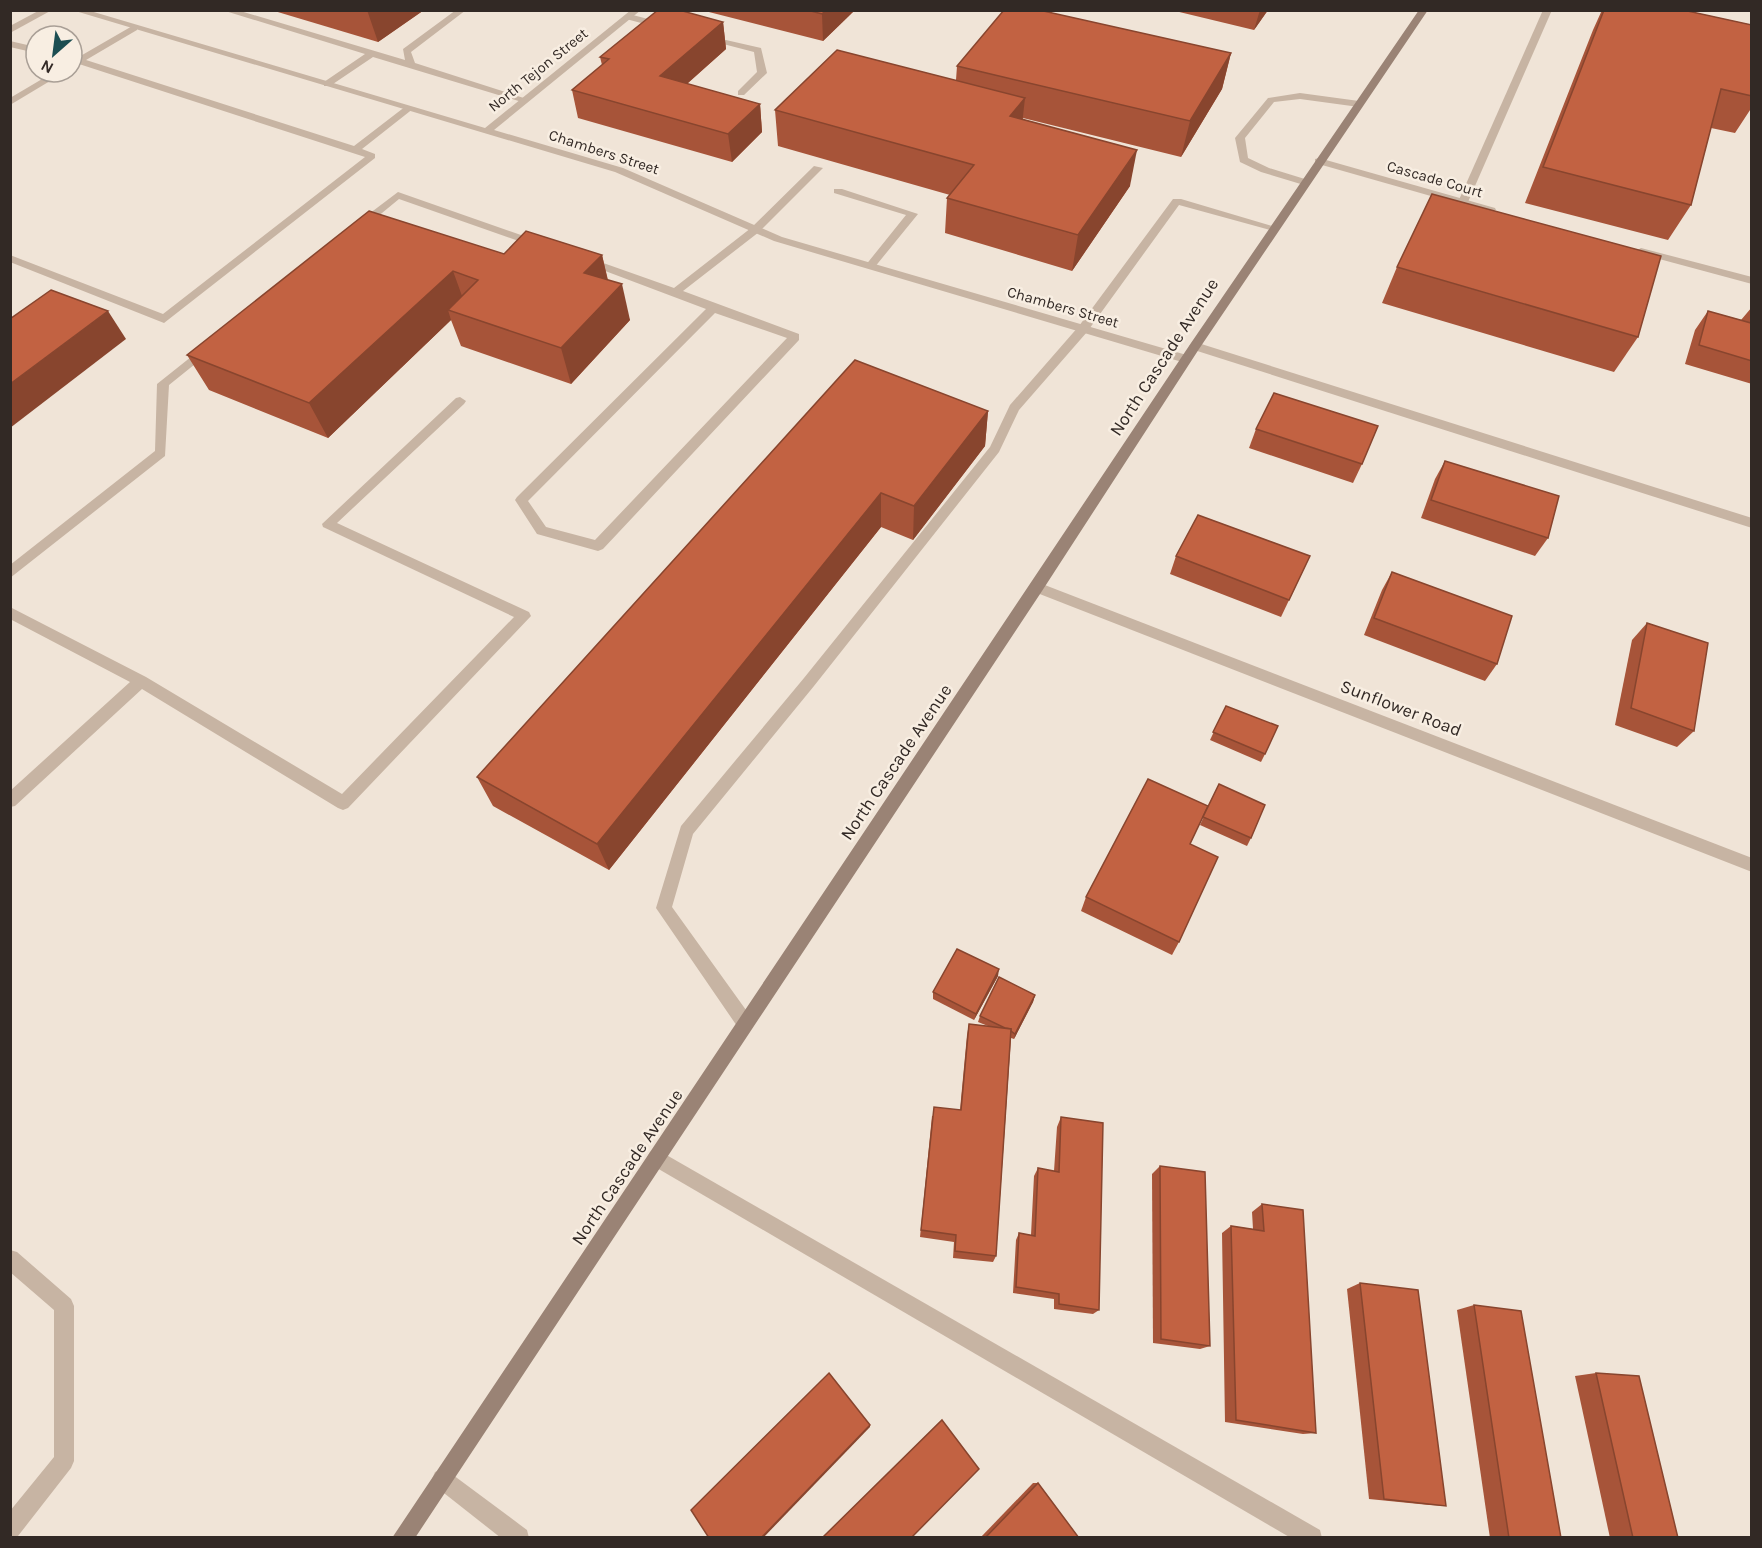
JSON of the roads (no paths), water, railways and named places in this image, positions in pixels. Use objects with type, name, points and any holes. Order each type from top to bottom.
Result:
[{"type":"street","points":[[10,30],[48,10]]},
{"type":"street","name":"Chambers Street","points":[[76,10],[619,170],[655,183],[755,230],[1186,359]]},
{"type":"street","points":[[226,10],[525,100]]},
{"type":"street","points":[[411,65],[406,51],[462,10]]},
{"type":"street","name":"North Cascade Avenue","points":[[402,1538],[1037,587],[1304,182],[1424,10]]},
{"type":"street","points":[[1462,202],[1548,10]]},
{"type":"street","points":[[633,14],[672,28]]},
{"type":"street","name":"North Tejon Street","points":[[487,131],[633,14]]},
{"type":"street","points":[[84,56],[134,28]]},
{"type":"street","points":[[693,33],[758,50],[762,72],[741,93]]},
{"type":"street","points":[[327,84],[371,54]]},
{"type":"street","points":[[10,258],[89,294],[164,320],[372,156],[84,64]]},
{"type":"street","points":[[10,102],[40,84]]},
{"type":"street","points":[[1304,182],[1265,170],[1244,160],[1240,138],[1271,100],[1300,96],[1359,104]]},
{"type":"street","points":[[355,150],[409,108]]},
{"type":"street","name":"Cascade Court","points":[[1319,161],[1500,213]]},
{"type":"street","points":[[675,292],[755,230],[818,168]]},
{"type":"street","points":[[838,191],[913,214],[870,266]]},
{"type":"street","points":[[353,231],[398,195],[553,249]]},
{"type":"street","points":[[745,1023],[664,908],[686,831],[809,682],[995,449],[1014,408],[1083,329],[1177,201],[1274,228]]},
{"type":"street","points":[[1626,247],[1752,281]]},
{"type":"street","points":[[575,257],[795,337],[598,546],[542,531],[521,500],[712,308]]},
{"type":"street","points":[[10,573],[161,453],[163,384],[217,340]]},
{"type":"street","points":[[1195,346],[1752,523]]},
{"type":"street","points":[[10,612],[141,681],[343,803],[524,616],[328,524],[460,401]]},
{"type":"street","name":"Sunflower Road","points":[[1037,587],[1752,865]]},
{"type":"street","points":[[10,801],[141,681]]},
{"type":"street","points":[[656,1158],[1312,1538]]},
{"type":"street","points":[[10,1259],[64,1306],[64,1461],[10,1528]]},
{"type":"street","points":[[442,1479],[519,1538]]}]
